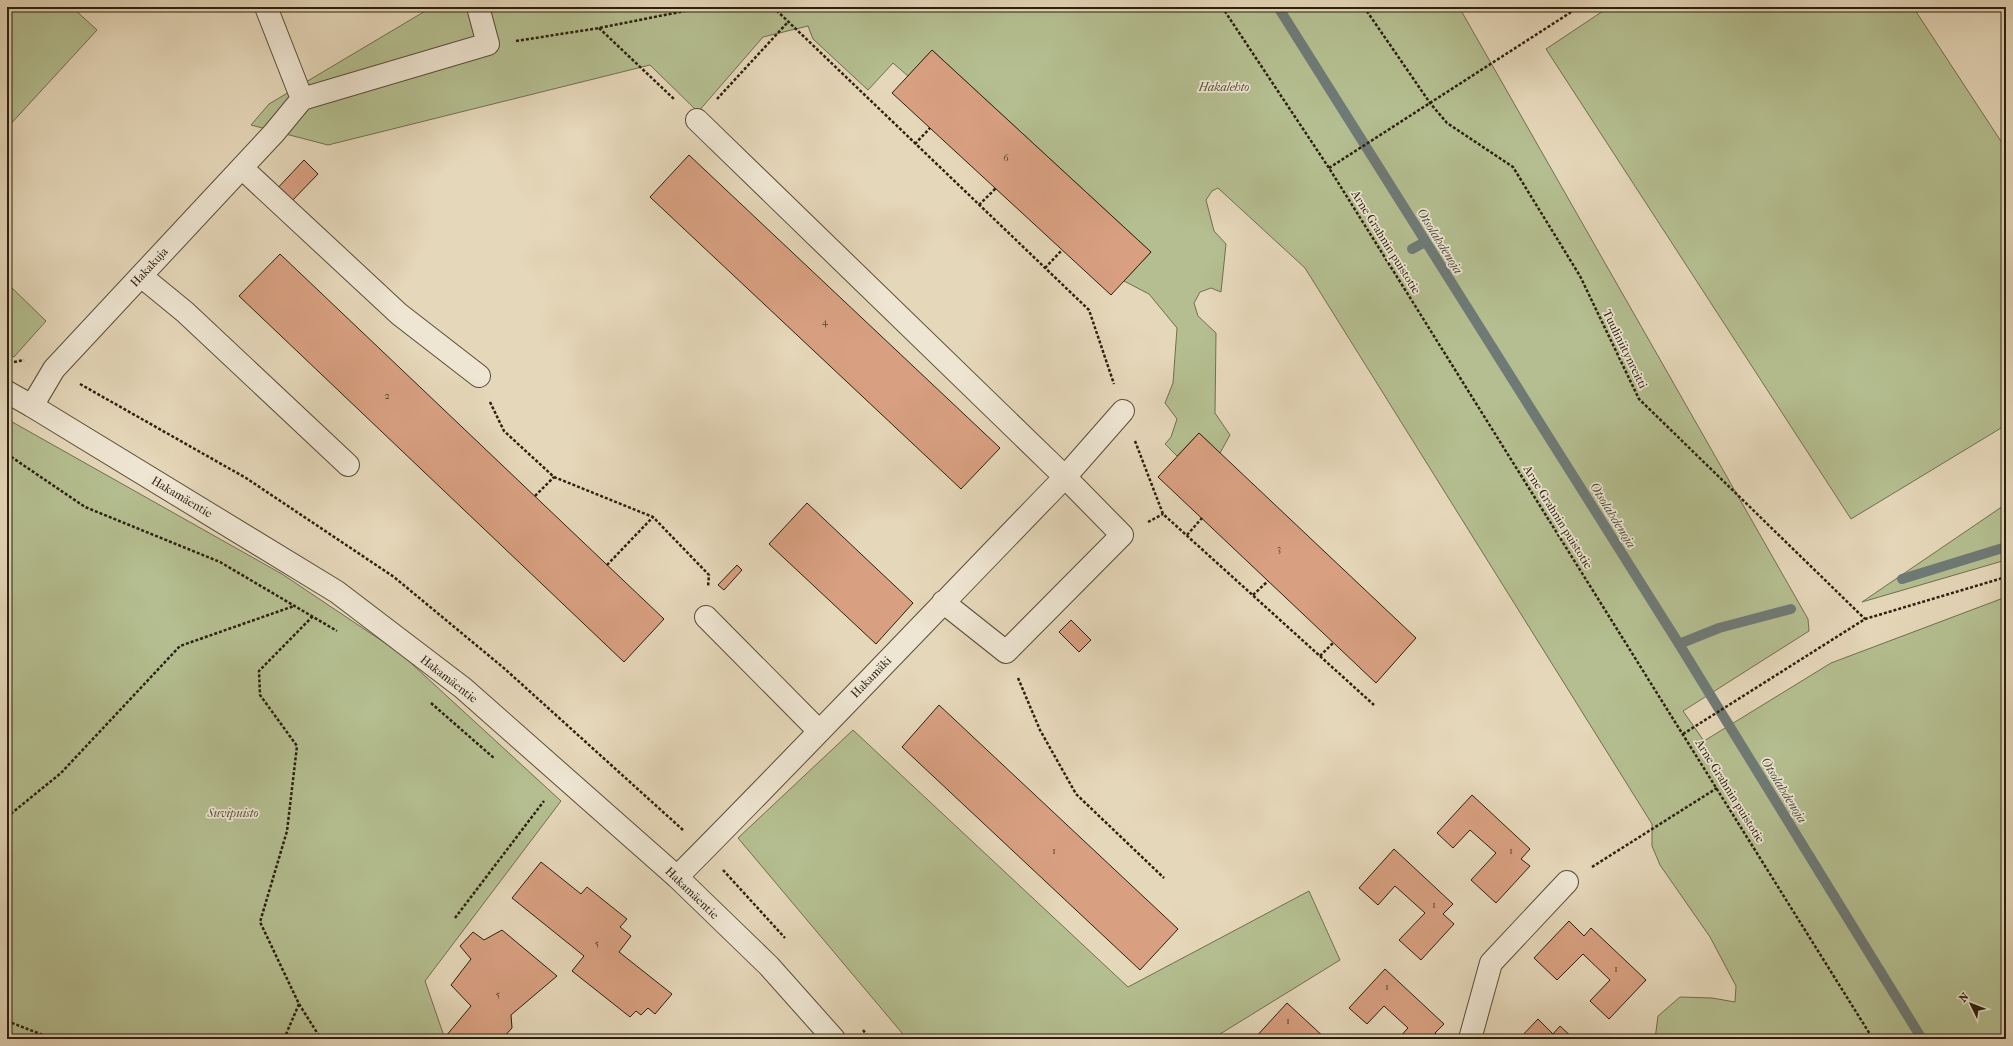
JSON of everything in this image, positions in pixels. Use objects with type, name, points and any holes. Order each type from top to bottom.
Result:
[{"type":"street","points":[[266,7],[302,99],[488,44],[478,7]]},
{"type":"street","name":"Hakakuja","points":[[32,406],[54,369],[242,168],[302,99]]},
{"type":"street","points":[[697,120],[1065,477],[1122,535],[1006,652],[944,602]]},
{"type":"street","points":[[242,168],[399,314],[478,376]]},
{"type":"street","points":[[141,276],[185,312],[348,464]]},
{"type":"street","name":"Hakamäentie","points":[[7,392],[337,592],[463,688],[677,877],[769,966],[834,1039]]},
{"type":"street","name":"Hakamäki","points":[[677,877],[1065,477],[1123,410]]},
{"type":"street","points":[[706,616],[819,730]]},
{"type":"street","points":[[1470,1039],[1491,963],[1567,882]]},
{"type":"path","points":[[488,44],[599,28],[705,7]]},
{"type":"path","points":[[773,7],[1089,310],[1123,410],[1163,514],[1374,705]]},
{"type":"path","name":"Arne Grahnin puistotie","points":[[1222,7],[1329,168],[1873,1039]]},
{"type":"path","name":"Tuuliniitynreitti","points":[[1365,7],[1430,103],[1446,123],[1513,167],[1580,276],[1639,399],[1865,619]]},
{"type":"path","points":[[1329,168],[1579,7]]},
{"type":"path","points":[[599,28],[697,120],[788,22]]},
{"type":"path","points":[[915,144],[930,128]]},
{"type":"path","points":[[979,205],[996,188]]},
{"type":"path","points":[[1045,268],[1062,250]]},
{"type":"path","points":[[478,376],[504,432],[554,477],[653,517],[709,575],[706,616]]},
{"type":"path","points":[[7,454],[85,507],[220,562],[338,632]]},
{"type":"path","points":[[535,496],[554,477]]},
{"type":"path","points":[[608,565],[653,517]]},
{"type":"path","points":[[1187,535],[1202,518]]},
{"type":"path","points":[[1683,734],[1865,619],[2006,577]]},
{"type":"path","points":[[1253,595],[1268,581]]},
{"type":"path","points":[[7,817],[61,773],[180,646],[294,605]]},
{"type":"path","points":[[313,616],[259,671],[260,695],[297,746],[287,831],[260,922],[299,1004],[321,1039]]},
{"type":"path","points":[[1320,656],[1333,643]]},
{"type":"path","points":[[1006,652],[1040,730],[1076,794],[1164,878]]},
{"type":"path","points":[[425,698],[496,760]]},
{"type":"path","points":[[1567,882],[1717,788]]},
{"type":"path","points":[[538,796],[551,804]]},
{"type":"path","points":[[455,918],[544,801]]},
{"type":"path","points":[[284,1039],[299,1004]]},
{"type":"path","points":[[7,1022],[53,1039]]},
{"type":"green space","points":[[7,7],[72,7],[97,30],[7,128]]},
{"type":"green space","name":"Hakalehto","points":[[432,7],[1459,7],[1808,619],[1809,631],[1683,711],[1704,741],[1831,663],[2006,597],[2006,1039],[1655,1039],[1658,1016],[1680,997],[1712,998],[1735,1002],[1736,986],[1710,937],[1660,865],[1652,846],[1652,824],[1305,268],[1218,188],[1212,191],[1206,200],[1214,231],[1226,244],[1221,292],[1211,288],[1200,292],[1194,303],[1198,316],[1216,333],[1215,413],[1230,435],[1220,453],[1199,433],[1177,456],[1165,444],[1171,437],[1177,419],[1165,403],[1173,383],[1177,328],[1149,294],[1124,281],[1151,252],[932,50],[908,76],[893,63],[868,90],[813,39],[808,26],[763,37],[698,112],[650,65],[328,145],[251,125],[269,104]]},
{"type":"green space","points":[[1609,7],[1913,7],[2006,149],[2006,425],[1851,519],[1546,49]]},
{"type":"green space","points":[[7,269],[10,286],[46,321],[14,357],[7,353]]},
{"type":"green space","name":"Suvipuisto","points":[[7,419],[282,574],[400,653],[561,801],[425,981],[445,1039],[7,1039]]},
{"type":"green space","points":[[2006,504],[2006,560],[1862,602]]},
{"type":"green space","points":[[853,730],[1128,987],[1309,891],[1340,960],[1212,1039],[907,1039],[738,838]]},
{"type":"building","points":[[932,50],[1151,252],[1111,295],[892,93]]},
{"type":"building","points":[[689,155],[1000,448],[961,489],[650,197]]},
{"type":"building","points":[[304,160],[318,174],[287,206],[273,193]]},
{"type":"building","points":[[280,254],[664,619],[624,662],[239,296]]},
{"type":"building","points":[[1199,433],[1416,638],[1376,683],[1158,477]]},
{"type":"building","points":[[807,503],[913,603],[876,644],[769,544]]},
{"type":"building","points":[[737,565],[742,570],[724,590],[718,585]]},
{"type":"building","points":[[1071,620],[1091,640],[1079,652],[1059,632]]},
{"type":"building","points":[[939,705],[1178,929],[1140,970],[902,747]]},
{"type":"building","points":[[1472,795],[1530,849],[1521,859],[1530,866],[1496,903],[1471,880],[1496,853],[1470,830],[1453,848],[1437,833]]},
{"type":"building","points":[[1394,849],[1453,904],[1443,914],[1454,924],[1421,960],[1399,940],[1425,913],[1395,886],[1378,905],[1359,888]]},
{"type":"building","points":[[541,862],[581,894],[587,887],[627,919],[620,927],[631,936],[619,952],[672,994],[655,1014],[648,1008],[641,1015],[636,1011],[630,1017],[572,971],[584,956],[512,898]]},
{"type":"building","points":[[1569,921],[1584,936],[1591,928],[1646,980],[1609,1019],[1590,1001],[1610,980],[1583,954],[1557,980],[1534,958]]},
{"type":"building","points":[[502,930],[557,976],[511,1015],[512,1028],[502,1039],[447,1039],[446,1036],[471,1006],[451,985],[471,959],[460,946],[473,932],[484,940]]},
{"type":"building","points":[[1385,969],[1444,1024],[1435,1033],[1442,1039],[1398,1039],[1408,1028],[1384,1006],[1367,1024],[1349,1008]]},
{"type":"building","points":[[1287,1003],[1326,1039],[1254,1039]]},
{"type":"building","points":[[1538,1019],[1553,1034],[1560,1026],[1574,1039],[1519,1039]]},
{"type":"waterway","name":"Otsolahdenoja","points":[[1278,7],[1679,644],[1922,1039]]},
{"type":"waterway","points":[[1412,249],[1425,242]]},
{"type":"waterway","points":[[1902,579],[2006,547]]},
{"type":"waterway","points":[[1679,644],[1719,628],[1791,609]]}]
